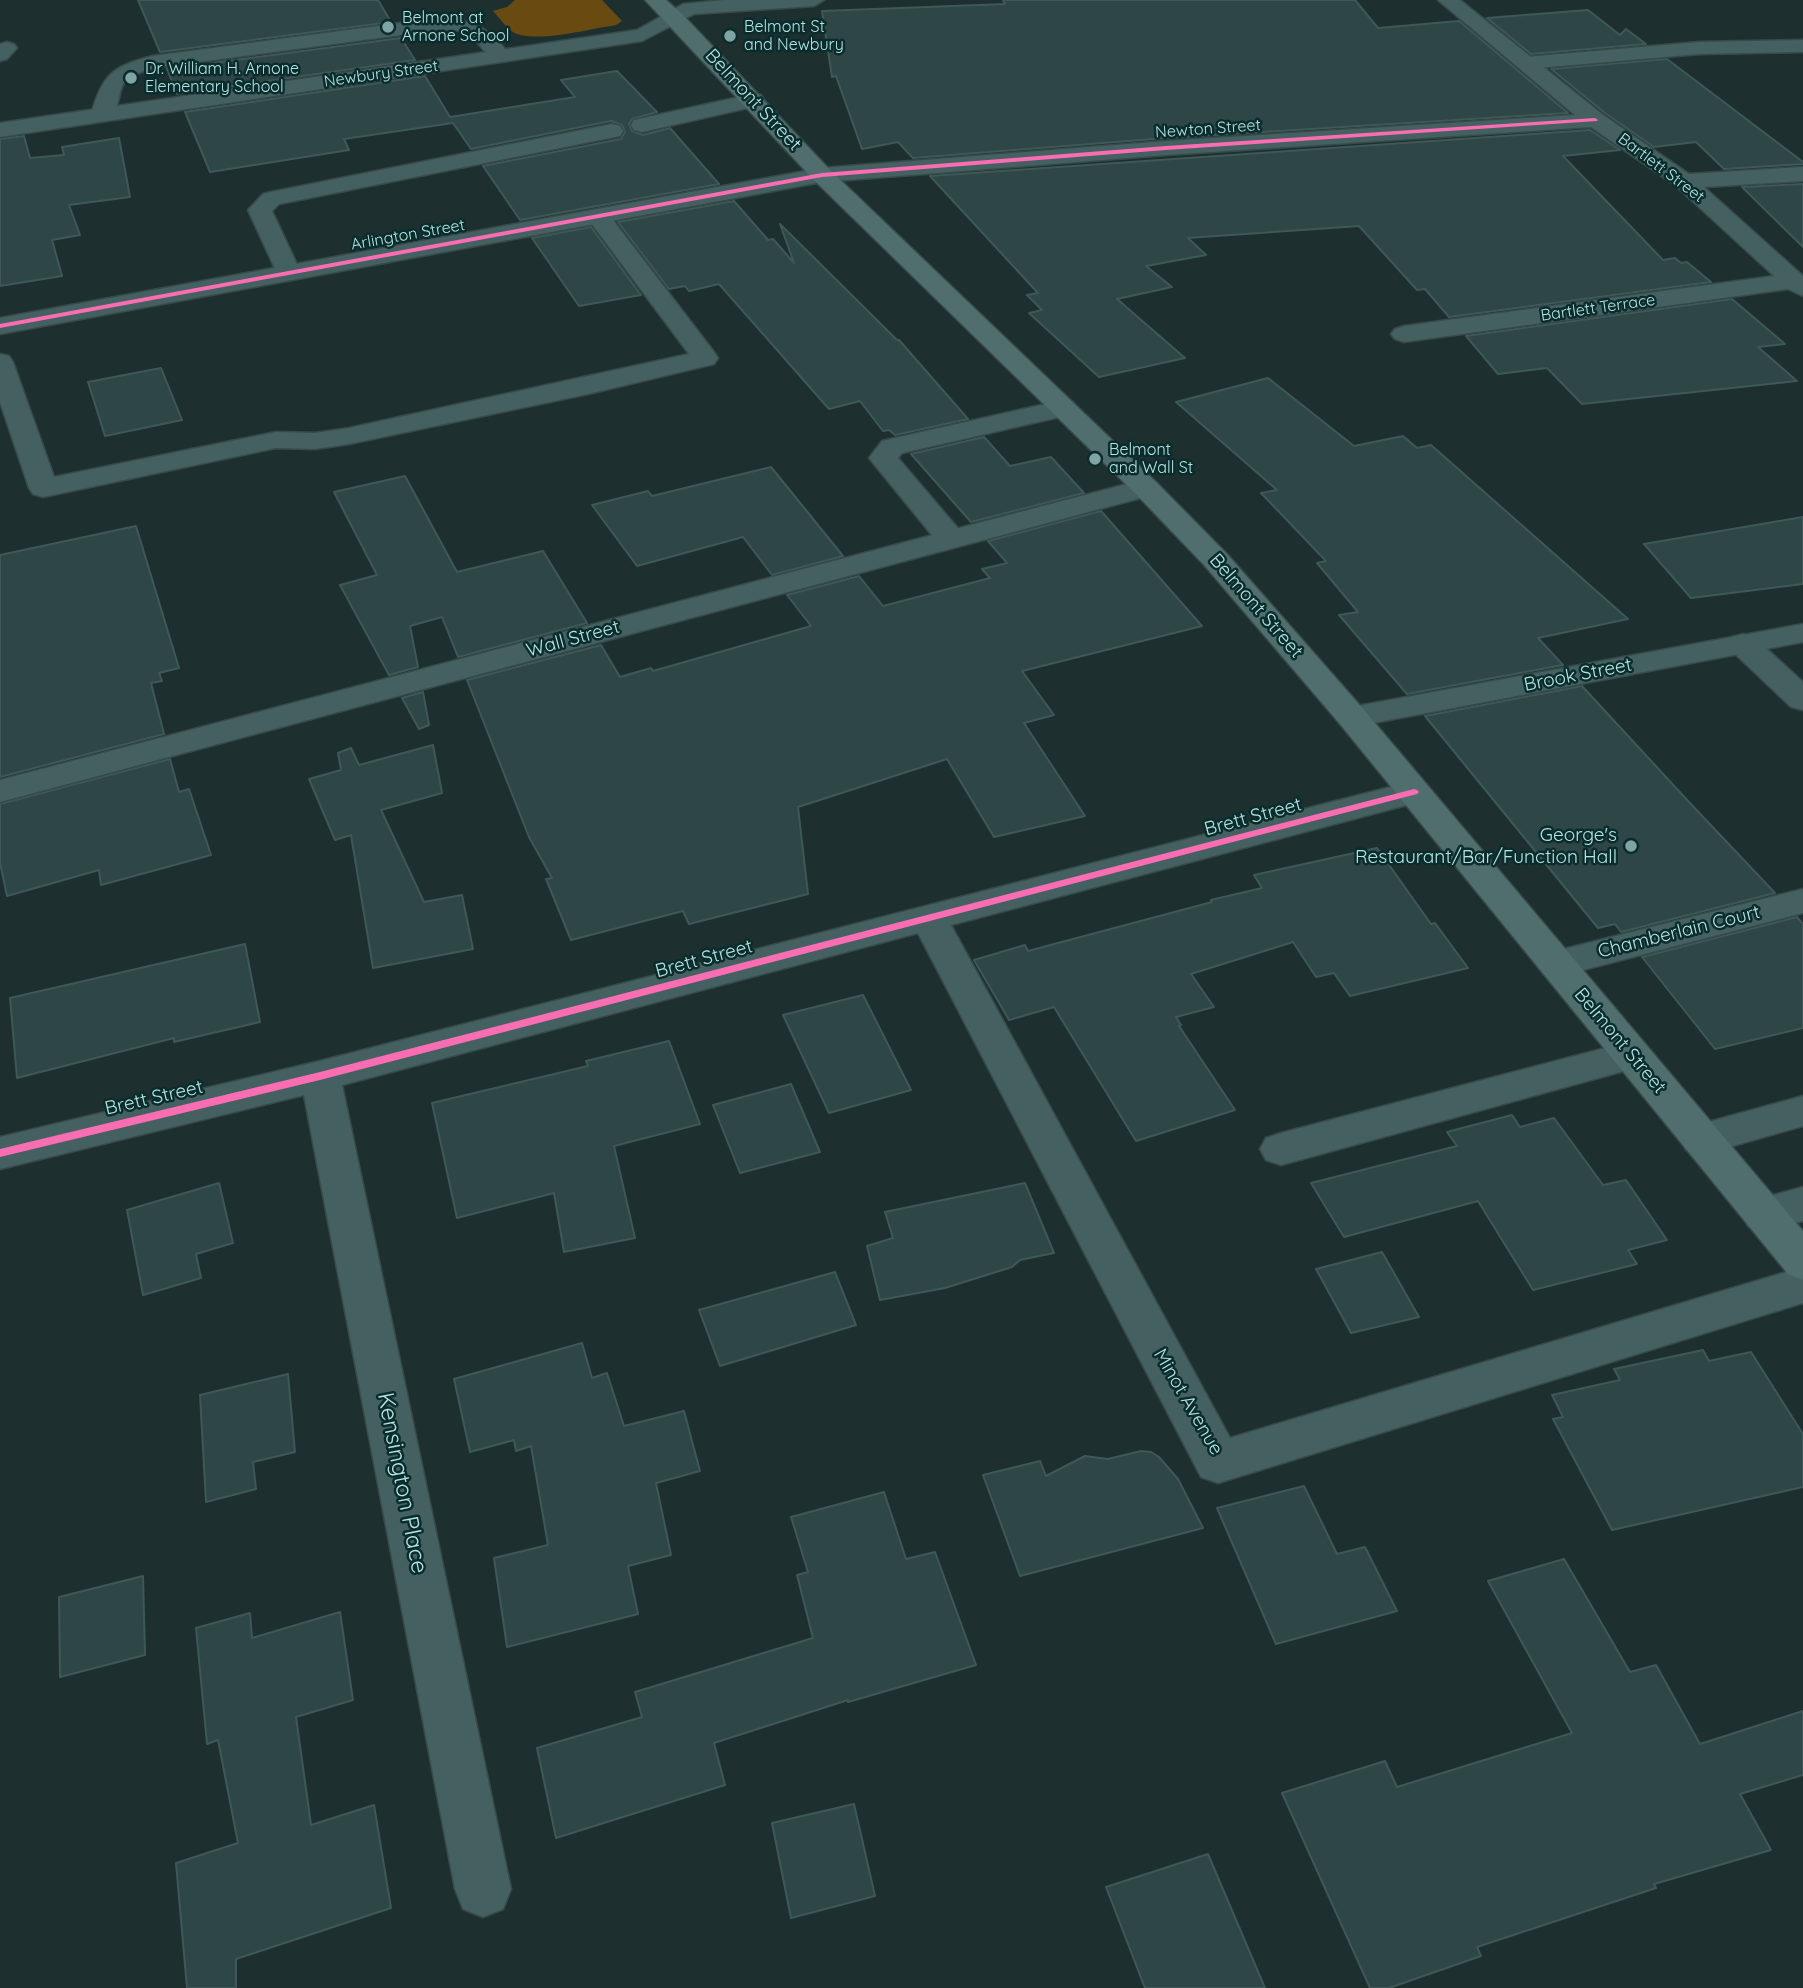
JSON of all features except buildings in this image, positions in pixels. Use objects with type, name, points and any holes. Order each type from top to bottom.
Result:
[{"type":"main road","name":"Belmont Street","points":[[665,9],[822,175],[1146,488],[1216,560],[1415,792],[1803,1262]]},
{"type":"street","name":"Newbury Street","points":[[0,130],[642,35],[665,9],[814,0]]},
{"type":"street","name":"Bartlett Street","points":[[1448,0],[1595,120],[1684,181],[1798,285]]},
{"type":"street","points":[[102,115],[109,85],[117,75],[129,68],[153,62],[438,24],[477,28],[500,56]]},
{"type":"street","points":[[1525,63],[1667,50],[1757,45],[1803,46]]},
{"type":"street","points":[[642,125],[753,100]]},
{"type":"street","name":"Newton Street","points":[[822,175],[1166,148],[1595,120]]},
{"type":"street","points":[[289,273],[260,210],[271,199],[612,131]]},
{"type":"street","points":[[1684,181],[1803,174]]},
{"type":"street","name":"Arlington Street","points":[[0,326],[822,175]]},
{"type":"street","points":[[0,362],[43,488],[276,440],[315,441],[349,436],[588,386],[705,358],[598,216]]},
{"type":"street","name":"Bartlett Terrace","points":[[1404,334],[1798,285]]},
{"type":"street","points":[[951,539],[883,458],[892,447],[1063,408]]},
{"type":"street","name":"Wall Street","points":[[0,791],[1146,488]]},
{"type":"street","name":"Brook Street","points":[[1352,717],[1803,633]]},
{"type":"street","points":[[1743,644],[1803,699]]},
{"type":"street","name":"Brett Street","points":[[0,1153],[320,1076],[1415,792]]},
{"type":"street","name":"Chamberlain Court","points":[[1556,964],[1803,901]]},
{"type":"street","name":"Minot Avenue","points":[[929,919],[1218,1462],[1803,1285]]},
{"type":"street","points":[[1281,1149],[1632,1055]]},
{"type":"street","name":"Kensington Place","points":[[320,1076],[483,1889]]},
{"type":"street","points":[[1701,1139],[1803,1111]]},
{"type":"street","points":[[1763,1213],[1803,1204]]},
{"type":"shaded area","points":[[515,0],[602,0],[622,21],[616,25],[566,34],[527,36],[510,30],[493,11],[507,7]]},
{"type":"cycle path","points":[[0,326],[822,175],[1166,148],[1595,120]]},
{"type":"cycle path","points":[[0,1153],[320,1076],[1414,792]]},
{"type":"place","name":"Belmont at Arnone School","points":[[388,27]]},
{"type":"place","name":"Belmont St and Newbury","points":[[730,36]]},
{"type":"place","name":"Dr. William H. Arnone Elementary School","points":[[131,78]]},
{"type":"place","name":"Belmont and Wall St","points":[[1095,459]]},
{"type":"place","name":"George's Restaurant/Bar/Function Hall","points":[[1631,846]]}]
